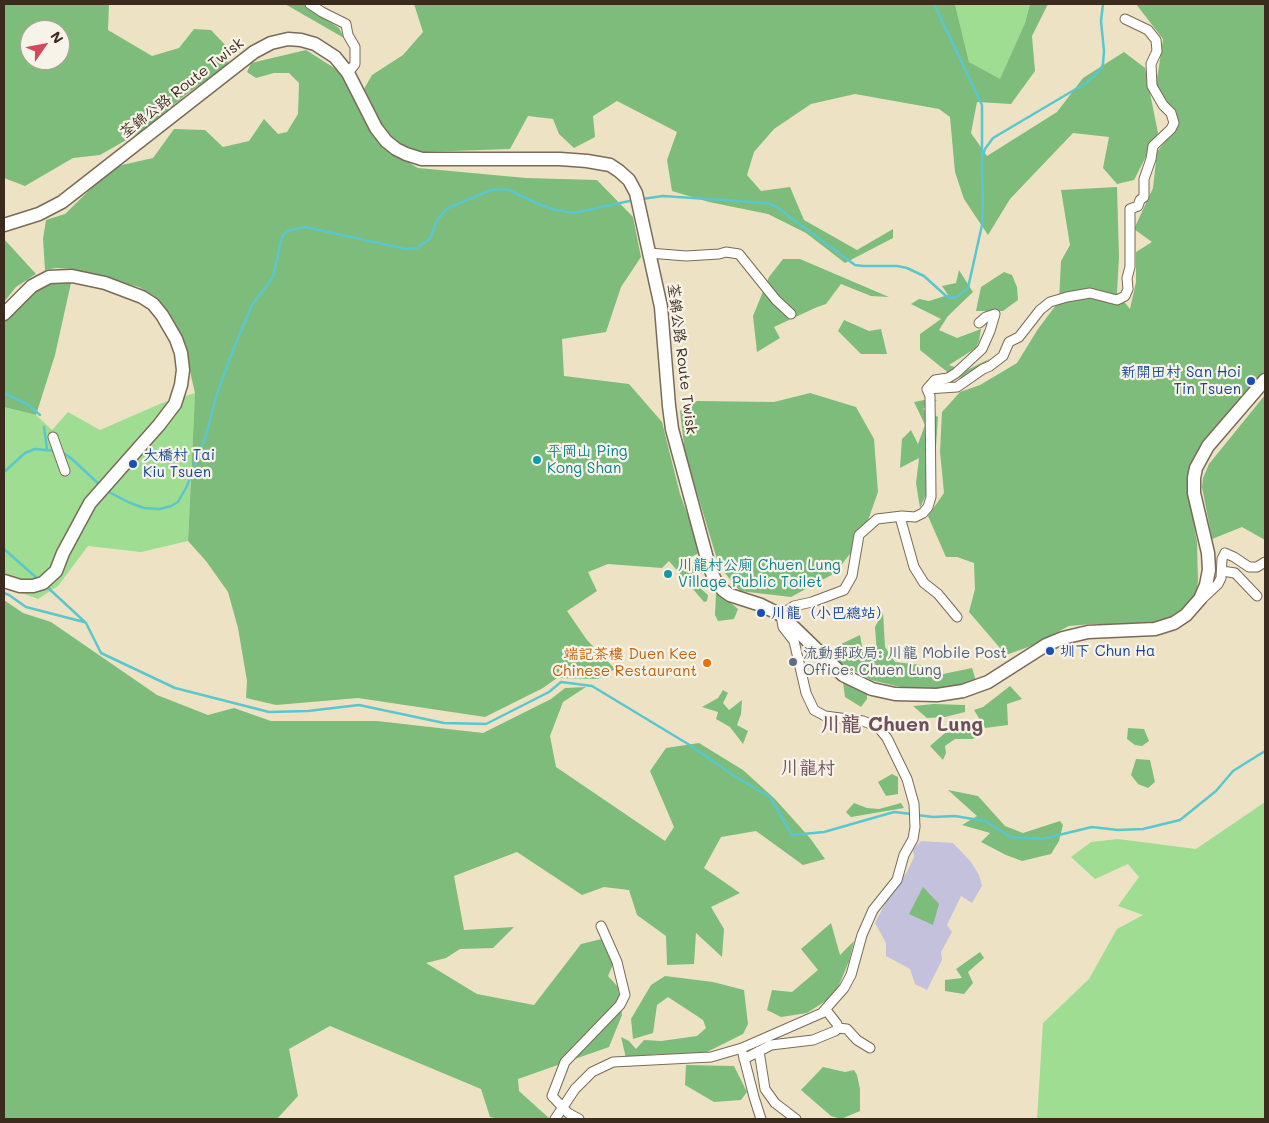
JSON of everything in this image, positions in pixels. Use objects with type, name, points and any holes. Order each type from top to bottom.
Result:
[{"type":"main road","name":"荃錦公路 Route Twisk","points":[[4,225],[40,214],[68,198],[237,65],[264,46],[288,39],[302,40],[315,44],[335,57],[348,74],[376,128],[386,141],[406,154],[422,159],[560,159],[599,162],[610,165],[619,170],[629,180],[636,193],[662,316],[671,424],[711,571],[719,586],[726,593],[761,604],[781,614],[833,666],[856,682],[888,693],[927,695],[957,692],[979,686],[1046,645],[1063,638],[1094,631],[1155,629],[1174,623],[1186,615],[1196,605],[1206,586],[1209,562],[1194,493],[1196,468],[1208,446],[1265,380]]},
{"type":"main road","points":[[4,314],[32,286],[43,279],[63,276],[105,283],[148,300],[162,315],[176,339],[181,353],[183,370],[181,384],[174,404],[160,425],[109,480],[88,506],[63,553],[56,571],[43,583],[33,586],[20,586],[4,581]]},
{"type":"street","points":[[310,4],[346,24],[348,34],[355,47],[356,64],[348,74]]},
{"type":"street","points":[[927,389],[957,387],[990,366],[1003,356],[1009,342],[1019,337],[1040,310],[1050,302],[1090,293],[1117,300],[1125,296],[1128,289],[1127,278],[1130,267],[1130,209],[1138,206],[1140,200],[1144,197],[1144,178],[1151,159],[1153,146],[1171,129],[1174,123],[1171,112],[1163,105],[1152,86],[1151,64],[1156,50],[1156,40],[1148,30],[1125,19]]},
{"type":"street","points":[[649,253],[686,256],[726,252],[738,254],[776,300],[791,314]]},
{"type":"street","points":[[927,389],[935,380],[948,378],[956,373],[982,349],[995,314],[986,317],[979,323]]},
{"type":"street","points":[[555,1119],[575,1089],[592,1072],[613,1062],[712,1058],[742,1048],[826,1010],[844,988],[851,975],[862,935],[873,910],[897,880],[904,854],[913,839],[915,828],[914,804],[907,779],[887,738],[878,727],[863,721],[824,716],[814,710],[806,693],[794,641],[783,627],[781,614],[794,606],[834,595],[844,590],[852,576],[859,535],[877,519],[915,517],[928,507],[931,497],[930,396],[927,389]]},
{"type":"street","points":[[53,437],[65,471]]},
{"type":"street","points":[[900,517],[914,567],[924,583],[938,594],[957,617]]},
{"type":"street","points":[[1196,605],[1218,584],[1222,571],[1222,559],[1225,553],[1248,567],[1257,567],[1265,562]]},
{"type":"street","points":[[1222,571],[1235,573],[1257,596]]},
{"type":"street","points":[[578,1119],[562,1107],[552,1096],[565,1062],[620,1005],[625,995],[617,962],[601,926]]},
{"type":"street","points":[[826,1010],[836,1022],[838,1028]]},
{"type":"street","points":[[744,1059],[772,1045],[812,1040],[838,1028],[847,1029],[857,1040],[870,1048]]},
{"type":"street","points":[[742,1048],[761,1119]]},
{"type":"street","points":[[759,1051],[762,1078],[769,1097],[796,1119]]},
{"type":"shaded area","points":[[921,841],[953,843],[971,862],[979,875],[982,886],[972,903],[961,896],[947,925],[952,932],[941,952],[942,960],[927,990],[915,984],[910,969],[886,956],[886,943],[875,923],[890,894],[907,872],[914,857],[913,849]]},
{"type":"green space","points":[[4,4],[109,4],[108,30],[152,56],[179,48],[194,29],[211,30],[230,50],[227,66],[188,93],[142,131],[100,155],[73,158],[25,186],[4,178]]},
{"type":"green space","points":[[285,4],[303,4],[339,28],[344,38]]},
{"type":"green space","points":[[414,4],[955,4],[969,62],[1000,79],[1025,23],[1030,4],[1048,4],[1032,36],[1035,71],[1011,104],[977,102],[971,133],[987,156],[1057,112],[1083,78],[1124,52],[1145,68],[1158,133],[1134,180],[1117,184],[1103,168],[1109,137],[1073,133],[1010,199],[988,235],[964,199],[955,172],[950,117],[939,109],[855,94],[811,104],[774,129],[754,152],[747,175],[761,191],[790,187],[804,220],[857,250],[893,229],[893,238],[845,263],[806,233],[768,214],[709,202],[672,191],[667,160],[677,132],[617,101],[593,116],[595,137],[574,148],[559,134],[553,119],[528,116],[510,149],[423,152],[399,144],[382,125],[364,89],[372,75],[403,55],[423,32]]},
{"type":"green space","points":[[955,4],[1030,4],[1025,23],[1000,80],[969,62]]},
{"type":"green space","points":[[1136,4],[1265,4],[1265,374],[1255,384],[1189,474],[1187,487],[1197,542],[1198,581],[1196,596],[1191,609],[1161,622],[1134,625],[1092,624],[1069,626],[1031,646],[1006,655],[969,612],[975,589],[974,563],[957,557],[946,557],[928,516],[944,493],[940,452],[942,412],[960,392],[980,385],[1017,363],[1038,329],[1059,301],[1061,261],[1070,245],[1061,190],[1117,187],[1119,257],[1117,293],[1130,309],[1136,282],[1136,252],[1152,242],[1134,229],[1153,188],[1157,152],[1178,124],[1156,86],[1163,39]]},
{"type":"green space","points":[[306,50],[339,71],[382,146],[418,168],[526,178],[597,180],[633,217],[641,257],[621,287],[606,332],[562,339],[564,376],[629,384],[662,422],[680,494],[701,552],[689,558],[700,588],[708,595],[707,601],[704,602],[669,561],[662,568],[608,564],[588,572],[597,591],[567,611],[587,640],[615,669],[598,679],[557,678],[543,688],[485,717],[358,698],[276,705],[246,698],[247,681],[238,628],[228,592],[206,561],[188,541],[195,393],[182,337],[154,296],[139,287],[73,269],[56,268],[45,270],[43,239],[46,220],[65,214],[113,167],[153,158],[174,129],[205,130],[223,147],[249,141],[264,119],[278,134],[287,132],[298,114],[299,83],[289,73],[274,73],[256,78],[247,72],[251,63]]},
{"type":"green space","points":[[4,239],[36,274],[16,287],[4,302]]},
{"type":"green space","points":[[783,259],[800,259],[889,297],[871,296],[841,284],[826,304],[774,327],[780,338],[757,352],[753,316],[769,277]]},
{"type":"green space","points":[[959,270],[973,292],[948,316],[939,330],[957,338],[981,329],[976,348],[949,365],[965,371],[989,359],[977,372],[956,379],[920,350],[920,334],[941,319],[911,304],[919,299],[929,301],[948,295],[942,286],[956,283]]},
{"type":"green space","points":[[1004,272],[1012,275],[1017,287],[1018,300],[1003,311],[976,311],[981,287]]},
{"type":"green space","points":[[58,282],[71,283],[55,355],[36,415],[4,407],[4,321],[36,290]]},
{"type":"green space","points":[[844,320],[869,331],[881,329],[887,354],[861,354],[838,331]]},
{"type":"green space","points":[[195,393],[188,541],[141,552],[88,546],[58,586],[38,599],[13,590],[4,581],[4,407],[36,415],[52,430],[68,412],[100,430],[162,403]]},
{"type":"green space","points":[[810,393],[856,407],[874,439],[878,492],[861,540],[835,573],[791,597],[740,591],[719,566],[685,453],[680,411],[697,401],[774,402]]},
{"type":"green space","points":[[1265,395],[1265,540],[1242,527],[1212,539],[1202,487],[1203,478],[1209,464]]},
{"type":"green space","points":[[937,400],[923,409],[938,417],[934,477],[920,508],[916,483],[919,458],[900,468],[902,439],[911,430],[918,444],[925,425],[914,402]]},
{"type":"green space","points":[[716,594],[725,598],[738,609],[734,619],[718,621],[715,615]]},
{"type":"green space","points":[[4,600],[23,613],[51,622],[157,695],[208,715],[234,708],[271,721],[377,721],[483,733],[551,699],[565,688],[586,687],[563,702],[550,736],[556,767],[665,841],[674,827],[650,771],[666,748],[699,743],[743,770],[775,799],[810,838],[825,859],[803,865],[756,831],[721,837],[704,868],[740,893],[711,907],[724,929],[722,957],[696,933],[694,964],[667,965],[666,936],[637,915],[629,890],[604,887],[582,895],[517,852],[454,876],[464,930],[514,927],[493,948],[460,949],[446,958],[426,963],[477,994],[534,1005],[581,944],[610,937],[616,958],[608,976],[618,987],[622,1015],[609,1047],[518,1079],[519,1091],[550,1119],[500,1119],[490,1117],[481,1089],[330,1026],[289,1049],[298,1096],[277,1119],[4,1119]]},
{"type":"green space","points":[[883,612],[885,647],[895,662],[930,666],[943,674],[972,668],[976,681],[959,687],[936,691],[904,688],[871,680],[838,662],[839,645],[860,635],[864,657],[877,654],[875,627]]},
{"type":"green space","points":[[843,682],[867,692],[867,699],[861,707],[845,697]]},
{"type":"green space","points":[[1010,686],[1022,699],[1007,704],[1008,725],[985,728],[974,710],[983,707]]},
{"type":"green space","points":[[723,690],[728,693],[723,703],[729,710],[742,700],[741,714],[737,725],[748,731],[743,744],[730,727],[716,719],[718,712],[702,707],[718,698]]},
{"type":"green space","points":[[934,704],[965,705],[965,712],[945,717],[927,718],[913,706]]},
{"type":"green space","points":[[1128,728],[1144,729],[1149,741],[1142,746],[1135,745],[1127,739]]},
{"type":"green space","points":[[978,729],[978,737],[955,739],[945,746],[946,753],[943,760],[930,746],[945,733]]},
{"type":"green space","points":[[1136,759],[1150,760],[1155,782],[1148,788],[1138,784],[1131,775]]},
{"type":"green space","points":[[892,774],[898,777],[898,794],[886,796],[878,782]]},
{"type":"green space","points":[[948,790],[978,796],[1005,826],[1023,833],[1060,821],[1063,825],[1059,841],[1051,854],[1022,861],[1006,855],[981,842],[990,833],[962,825],[977,816]]},
{"type":"green space","points":[[1265,802],[1265,1119],[1037,1119],[1043,1023],[1089,979],[1117,929],[1143,915],[1118,906],[1139,877],[1128,864],[1095,879],[1071,857],[1091,842],[1118,839],[1196,849]]},
{"type":"green space","points":[[854,803],[867,808],[879,809],[901,803],[904,808],[851,817],[846,812]]},
{"type":"green space","points":[[923,887],[939,904],[933,925],[909,914]]},
{"type":"green space","points":[[831,923],[840,955],[854,941],[849,961],[835,995],[807,1013],[781,1017],[767,1010],[772,990],[792,992],[818,970],[801,949]]},
{"type":"green space","points":[[980,952],[984,958],[968,972],[973,983],[964,994],[945,991],[945,980],[962,978],[956,969]]},
{"type":"green space","points":[[665,976],[713,982],[744,990],[748,1024],[743,1034],[701,1055],[657,1054],[626,1058],[621,1037],[629,1041],[636,1049],[644,1040],[661,1041],[697,1036],[706,1028],[703,1020],[668,997],[657,1005],[653,1033],[633,1039],[631,1019],[651,985]]},
{"type":"green space","points":[[686,1065],[734,1066],[747,1092],[741,1100],[714,1102],[685,1085]]},
{"type":"green space","points":[[823,1067],[845,1072],[854,1070],[860,1089],[860,1111],[841,1119],[831,1116],[801,1090]]},
{"type":"waterway","points":[[934,4],[982,105],[982,154]]},
{"type":"waterway","points":[[642,199],[663,196],[767,203],[775,206],[855,265],[907,268],[924,276],[946,296],[951,298],[957,297],[968,288],[982,225],[982,159],[985,149],[993,138],[1086,83],[1101,69],[1104,51],[1101,21],[1103,4]]},
{"type":"waterway","points":[[107,491],[144,508],[160,509],[178,502],[187,486],[206,435],[217,394],[233,350],[252,305],[273,277],[281,241],[284,234],[290,230],[305,227],[406,249],[417,248],[430,239],[437,220],[448,208],[491,190],[506,189],[541,205],[574,213],[634,200]]},
{"type":"waterway","points":[[4,393],[27,404],[40,415]]},
{"type":"waterway","points":[[44,427],[47,449]]},
{"type":"waterway","points":[[4,472],[25,453],[35,449],[56,451]]},
{"type":"waterway","points":[[62,452],[101,486]]},
{"type":"waterway","points":[[4,549],[39,580]]},
{"type":"waterway","points":[[45,585],[86,623],[101,653],[175,688],[269,712],[308,711],[359,705],[444,723],[486,724],[549,692],[561,682],[592,686],[688,744],[736,777],[770,797],[792,835],[824,832],[894,812],[912,814]]},
{"type":"waterway","points":[[4,593],[26,607],[84,622]]},
{"type":"waterway","points":[[917,815],[933,817],[955,816],[985,821],[1011,837],[1042,839],[1092,827],[1118,830],[1143,829],[1180,820],[1216,791],[1233,771],[1265,751]]},
{"type":"place","name":"新開田村 San Hoi Tin Tsuen","points":[[1251,381]]},
{"type":"place","name":"平岡山 Ping Kong Shan","points":[[537,460]]},
{"type":"place","name":"大橋村 Tai Kiu Tsuen","points":[[133,464]]},
{"type":"place","name":"川龍村公廁 Chuen Lung Village Public Toilet","points":[[668,574]]},
{"type":"place","name":"川龍（小巴總站）","points":[[761,613]]},
{"type":"place","name":"圳下 Chun Ha","points":[[1050,651]]},
{"type":"place","name":"流動郵政局: 川龍 Mobile Post Office: Chuen Lung","points":[[793,662]]},
{"type":"place","name":"端記茶樓 Duen Kee Chinese Restaurant","points":[[707,663]]},
{"type":"district","name":"川龍 Chuen Lung","points":[[902,725]]},
{"type":"district","name":"川龍村","points":[[808,768]]}]
